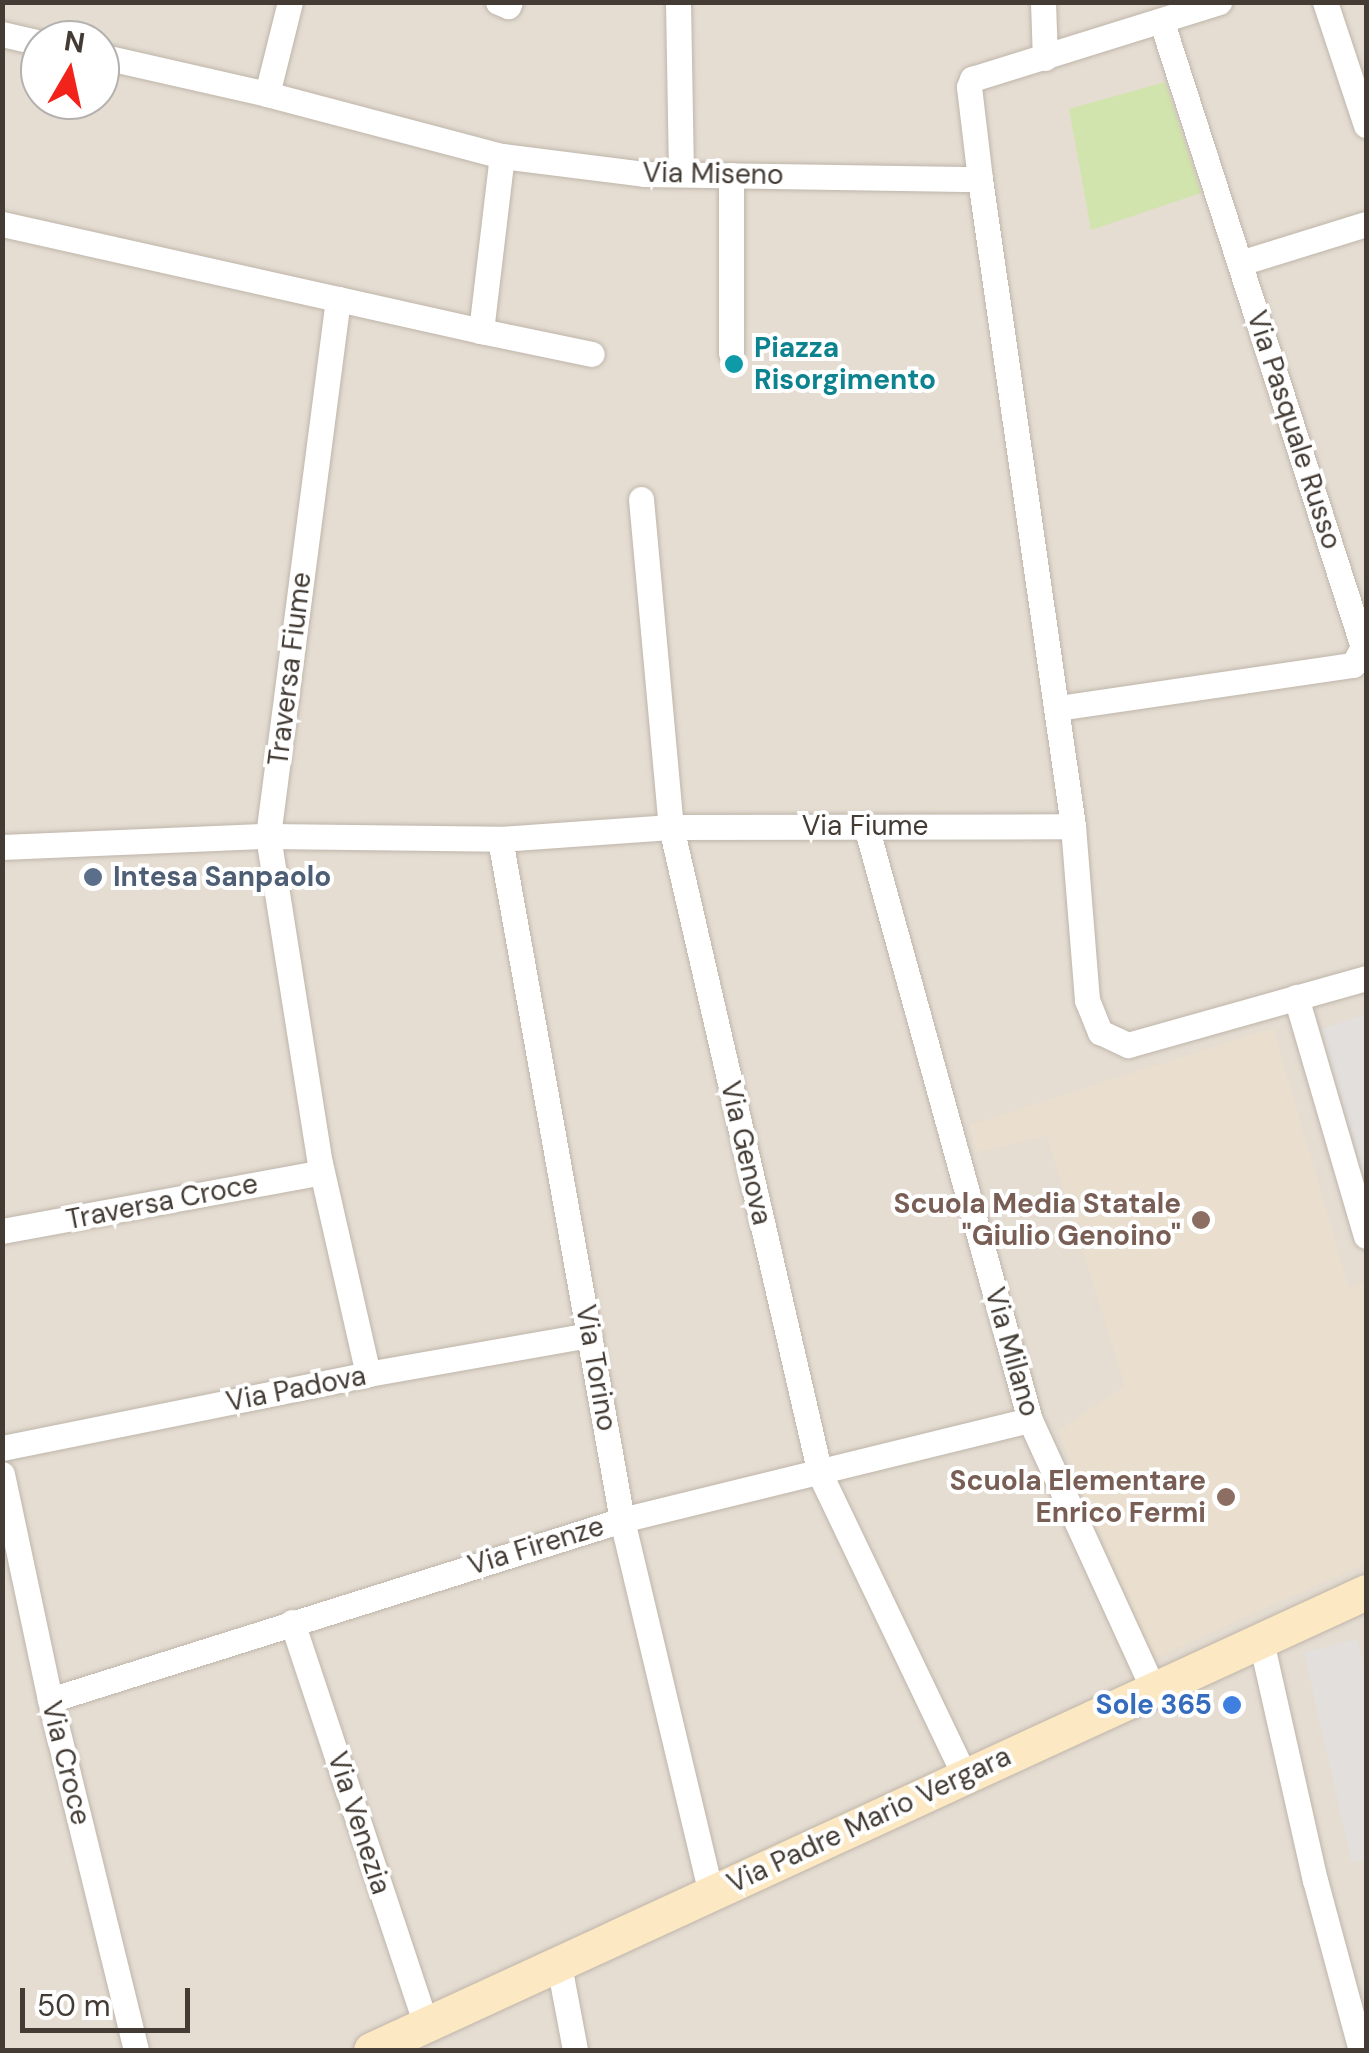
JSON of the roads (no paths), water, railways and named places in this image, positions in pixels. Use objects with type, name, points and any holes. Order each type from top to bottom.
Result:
[{"type":"street","points":[[267,94],[290,2]]},
{"type":"street","points":[[498,2],[510,2]]},
{"type":"street","points":[[678,2],[681,174]]},
{"type":"street","points":[[1043,2],[1044,58]]},
{"type":"street","points":[[1219,2],[1162,23],[972,79],[969,87],[1058,708],[1073,826],[1087,1000],[1100,1032],[1128,1045],[1366,978]]},
{"type":"street","points":[[1326,2],[1366,124]]},
{"type":"street","name":"Via Pasquale Russo","points":[[1058,708],[1353,665],[1360,658],[1362,638],[1162,23]]},
{"type":"street","name":"Via Miseno","points":[[120,61],[267,94],[502,156],[644,174],[980,179]]},
{"type":"street","points":[[481,331],[502,156]]},
{"type":"street","points":[[731,175],[731,353]]},
{"type":"street","points":[[2,224],[592,354]]},
{"type":"street","points":[[1240,264],[1366,224]]},
{"type":"street","name":"Traversa Fiume","points":[[338,299],[268,836],[322,1172],[368,1374]]},
{"type":"street","name":"Via Genova","points":[[641,498],[671,827],[820,1474],[965,1776]]},
{"type":"street","name":"Via Milano","points":[[866,826],[1030,1420],[1152,1689]]},
{"type":"street","name":"Via Fiume","points":[[2,847],[268,836],[500,839],[671,827],[1073,826]]},
{"type":"street","name":"Via Torino","points":[[500,839],[622,1520],[711,1893]]},
{"type":"street","points":[[1296,997],[1366,1236]]},
{"type":"street","name":"Traversa Croce","points":[[2,1231],[322,1172]]},
{"type":"street","name":"Via Padova","points":[[2,1448],[368,1374],[590,1335]]},
{"type":"street","name":"Via Firenze","points":[[50,1700],[622,1520],[1030,1420]]},
{"type":"street","name":"Via Croce","points":[[2,1474],[50,1700],[136,2050]]},
{"type":"street","name":"Via Padre Mario Vergara","points":[[372,2050],[1366,1592]]},
{"type":"street","name":"Via Venezia","points":[[292,1622],[426,2025]]},
{"type":"street","points":[[1260,1641],[1311,1864],[1361,2050]]},
{"type":"street","points":[[559,1965],[575,2050]]},
{"type":"place","name":"Piazza Risorgimento","points":[[734,364]]},
{"type":"place","name":"Intesa Sanpaolo","points":[[93,877]]},
{"type":"place","name":"Scuola Media Statale \"Giulio Genoino\"","points":[[1201,1220]]},
{"type":"place","name":"Scuola Elementare Enrico Fermi","points":[[1226,1497]]},
{"type":"place","name":"Sole 365","points":[[1232,1705]]}]
